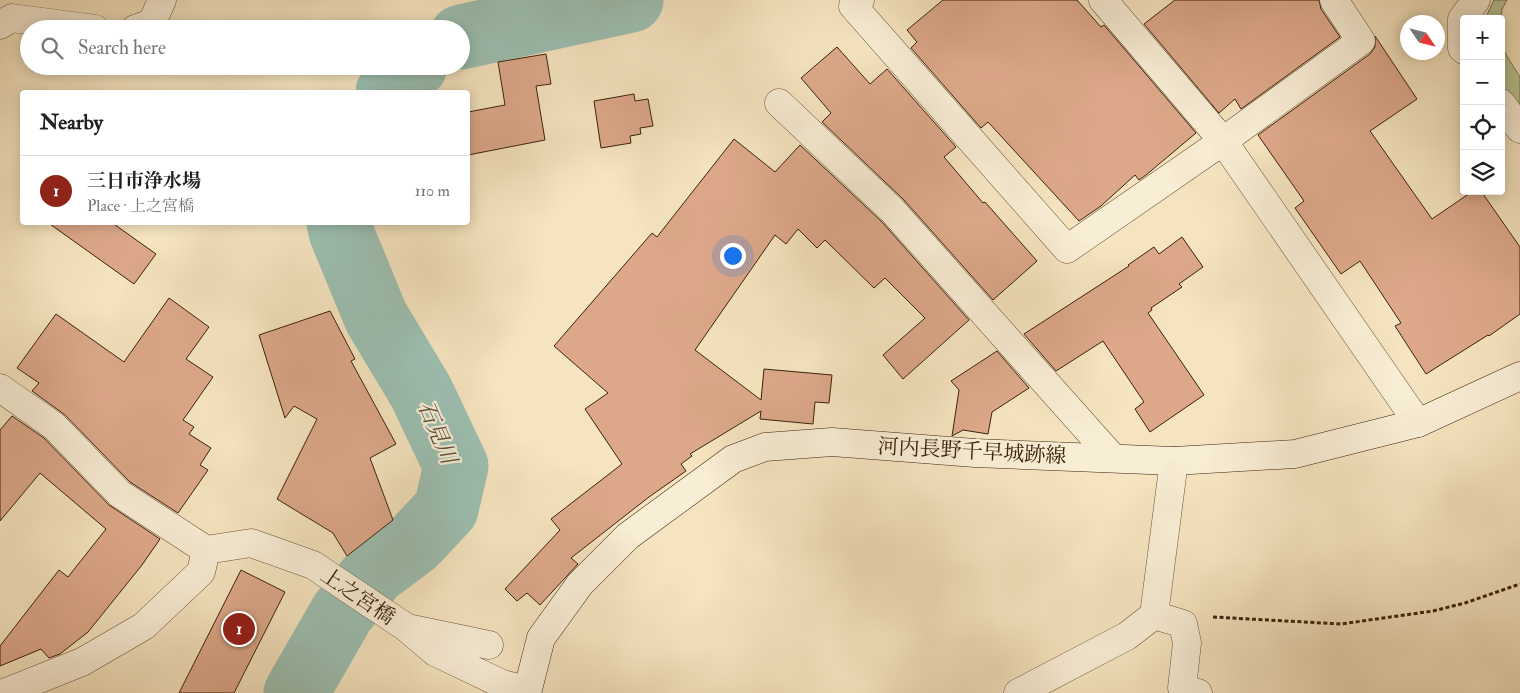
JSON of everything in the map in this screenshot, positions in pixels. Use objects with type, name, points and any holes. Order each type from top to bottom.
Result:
[{"type":"street","points":[[154,20],[162,0]]},
{"type":"street","points":[[860,0],[853,6],[1066,248],[1223,141],[1361,40],[1334,0]]},
{"type":"street","points":[[1103,0],[1223,141],[1418,423]]},
{"type":"street","points":[[1465,15],[1476,0]]},
{"type":"street","points":[[0,25],[12,18],[27,20]]},
{"type":"street","points":[[779,103],[892,210],[1112,457]]},
{"type":"street","points":[[1502,105],[1520,129]]},
{"type":"street","name":"河内長野千早城跡線","points":[[527,692],[541,638],[580,584],[628,536],[733,459],[765,448],[832,442],[974,453],[1112,457],[1174,461],[1296,454],[1418,423],[1520,376]]},
{"type":"street","points":[[0,388],[54,426],[120,494],[206,550],[201,572],[144,626],[82,662],[4,693]]},
{"type":"street","points":[[1018,693],[1127,636],[1154,615],[1174,461]]},
{"type":"street","name":"上之宮橋","points":[[206,550],[251,544],[313,565],[405,627]]},
{"type":"street","points":[[1154,615],[1183,624],[1187,643],[1182,688],[1198,693]]},
{"type":"street","points":[[405,627],[434,652],[502,684],[527,692]]},
{"type":"street","points":[[405,627],[489,645]]},
{"type":"path","points":[[1183,624],[1195,616],[1341,624],[1358,622],[1433,611],[1465,603],[1520,584]]},
{"type":"green space","points":[[1494,0],[1507,0],[1502,9],[1501,15],[1487,15]]},
{"type":"green space","points":[[1505,52],[1520,77],[1520,115],[1505,92]]},
{"type":"building","points":[[943,0],[1077,0],[1101,27],[1104,25],[1196,133],[1146,175],[1139,180],[1135,175],[1101,206],[1079,221],[988,122],[981,128],[911,48],[917,42],[907,30]]},
{"type":"building","points":[[1175,0],[1319,0],[1321,9],[1340,37],[1241,109],[1235,99],[1219,113],[1144,24]]},
{"type":"building","points":[[1375,36],[1417,99],[1370,131],[1432,219],[1467,195],[1484,195],[1520,247],[1520,314],[1489,336],[1426,374],[1395,326],[1401,323],[1360,261],[1341,274],[1295,208],[1304,201],[1258,135],[1370,54],[1375,47]]},
{"type":"building","points":[[837,47],[870,84],[887,69],[956,147],[944,157],[983,203],[985,202],[1037,261],[993,300],[904,200],[822,122],[831,113],[801,78]]},
{"type":"building","points":[[546,54],[551,84],[536,86],[545,140],[470,155],[470,112],[505,105],[498,62]]},
{"type":"building","points":[[634,94],[635,101],[648,99],[653,126],[640,128],[641,134],[630,136],[631,143],[601,148],[594,101]]},
{"type":"building","points":[[734,139],[775,172],[800,145],[881,221],[969,320],[903,379],[883,355],[925,318],[885,278],[874,288],[825,240],[817,248],[798,229],[786,244],[775,235],[695,350],[761,400],[764,369],[832,375],[829,403],[815,402],[813,424],[760,419],[761,411],[690,454],[692,456],[681,464],[686,471],[649,497],[571,558],[578,564],[540,605],[527,593],[517,601],[505,589],[560,530],[551,519],[622,464],[585,409],[608,393],[554,346],[652,233],[657,237]]},
{"type":"building","points":[[51,225],[115,225],[156,254],[134,284]]},
{"type":"building","points":[[1182,237],[1203,267],[1179,284],[1182,287],[1151,308],[1152,310],[1148,313],[1204,395],[1150,432],[1135,409],[1144,402],[1103,341],[1056,371],[1024,334],[1129,266],[1154,247],[1159,254]]},
{"type":"building","points":[[169,298],[209,327],[186,359],[213,377],[183,420],[194,427],[189,434],[211,448],[200,465],[208,470],[178,513],[130,482],[65,415],[32,391],[39,383],[17,368],[56,314],[124,362]]},
{"type":"building","points":[[330,311],[355,359],[351,361],[396,444],[370,458],[393,520],[347,556],[333,533],[277,499],[317,419],[294,406],[285,418],[259,335]]},
{"type":"building","points":[[997,351],[1029,388],[992,412],[988,434],[963,430],[952,436],[959,390],[951,381]]},
{"type":"building","points":[[12,416],[44,438],[109,505],[160,539],[142,565],[88,632],[60,654],[49,658],[41,649],[0,666],[0,646],[59,570],[68,577],[106,529],[40,473],[0,521],[0,430]]},
{"type":"building","points":[[241,570],[285,592],[234,693],[179,693]]},
{"type":"waterway","name":"石見川","points":[[470,35],[631,0]]},
{"type":"waterway","name":"石見川","points":[[390,90],[406,75]]},
{"type":"waterway","name":"石見川","points":[[296,693],[342,613],[374,573],[414,543],[446,509],[456,466],[421,392],[376,317],[340,225]]},
{"type":"place","name":"三日市浄水場","points":[[239,629]]}]
